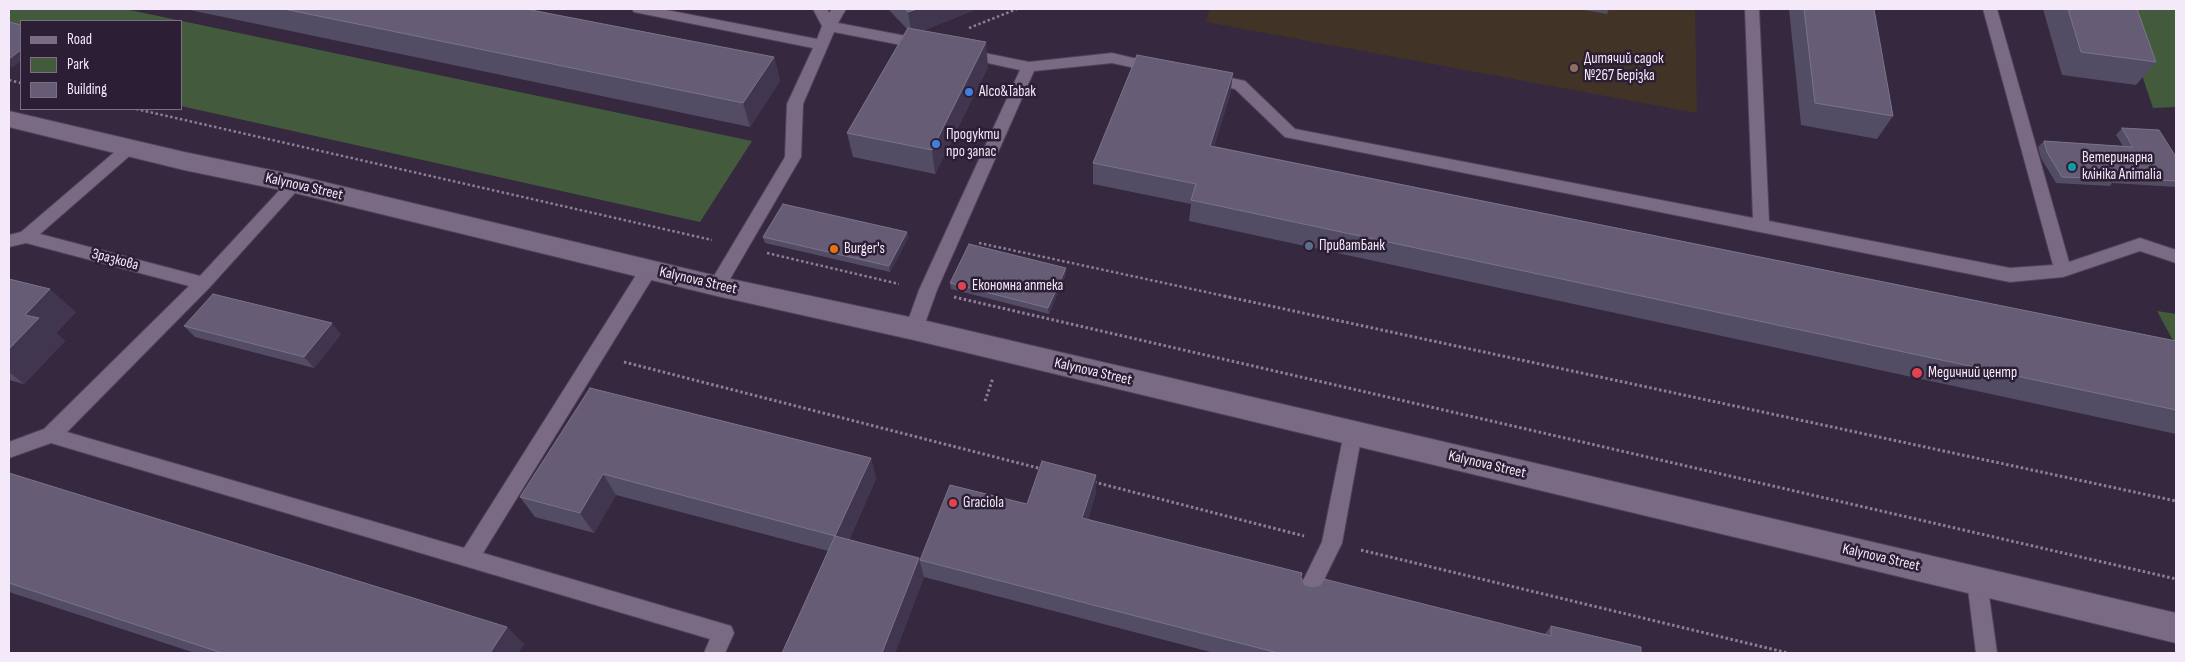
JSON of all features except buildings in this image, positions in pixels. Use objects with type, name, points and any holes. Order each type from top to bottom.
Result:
[{"type":"main road","name":"Kalynova Street","points":[[9,120],[296,184],[717,286],[914,330],[2176,628]]},
{"type":"lane","points":[[639,9],[822,45]]},
{"type":"lane","points":[[820,9],[829,26]]},
{"type":"lane","points":[[717,286],[793,157],[795,104],[829,26],[839,9]]},
{"type":"lane","points":[[1752,9],[1761,225]]},
{"type":"lane","points":[[1990,9],[2064,271]]},
{"type":"lane","points":[[829,26],[932,46]]},
{"type":"lane","points":[[955,52],[1029,68],[1112,58],[1176,72]]},
{"type":"lane","points":[[914,330],[928,290],[954,237],[1029,68]]},
{"type":"lane","points":[[1194,75],[1240,85],[1290,133],[2010,275],[2064,271],[2140,244],[2176,257]]},
{"type":"lane","points":[[9,241],[26,237],[129,148]]},
{"type":"lane","points":[[9,450],[51,435],[203,283],[296,184]]},
{"type":"lane","name":"Зразкова","points":[[26,237],[203,283]]},
{"type":"lane","points":[[469,558],[594,354],[649,269]]},
{"type":"lane","points":[[1307,593],[1332,543],[1353,434]]},
{"type":"lane","points":[[51,435],[724,634],[714,653]]},
{"type":"lane","points":[[1977,581],[1988,653]]},
{"type":"path","points":[[932,46],[1017,9]]},
{"type":"path","points":[[140,110],[2176,579]]},
{"type":"path","points":[[954,237],[2176,501]]},
{"type":"path","points":[[594,354],[1045,470]]},
{"type":"path","points":[[1092,482],[1332,543],[1788,653]]},
{"type":"shaded area","name":"Дитячий садок №267 Берізка","points":[[1210,9],[1695,9],[1697,113],[1206,22]]},
{"type":"green space","points":[[9,9],[125,9],[177,20],[20,20],[20,30],[9,27]]},
{"type":"green space","points":[[2120,9],[2176,9],[2176,107],[2153,108]]},
{"type":"green space","points":[[182,21],[752,141],[700,222],[182,106]]},
{"type":"green space","points":[[2157,311],[2176,314],[2176,346]]},
{"type":"place","name":"Дитячий садок №267 Берізка","points":[[1574,68]]},
{"type":"place","name":"Alco&Tabak","points":[[969,92]]},
{"type":"place","name":"Продукти про запас","points":[[936,144]]},
{"type":"place","name":"Ветеринарна клініка Animalia","points":[[2072,167]]},
{"type":"place","name":"ПриватБанк","points":[[1309,246]]},
{"type":"place","name":"Burger's","points":[[834,249]]},
{"type":"place","name":"Економна аптека","points":[[962,286]]},
{"type":"place","name":"Медичний центр","points":[[1917,373]]},
{"type":"place","name":"Graciola","points":[[953,503]]}]
